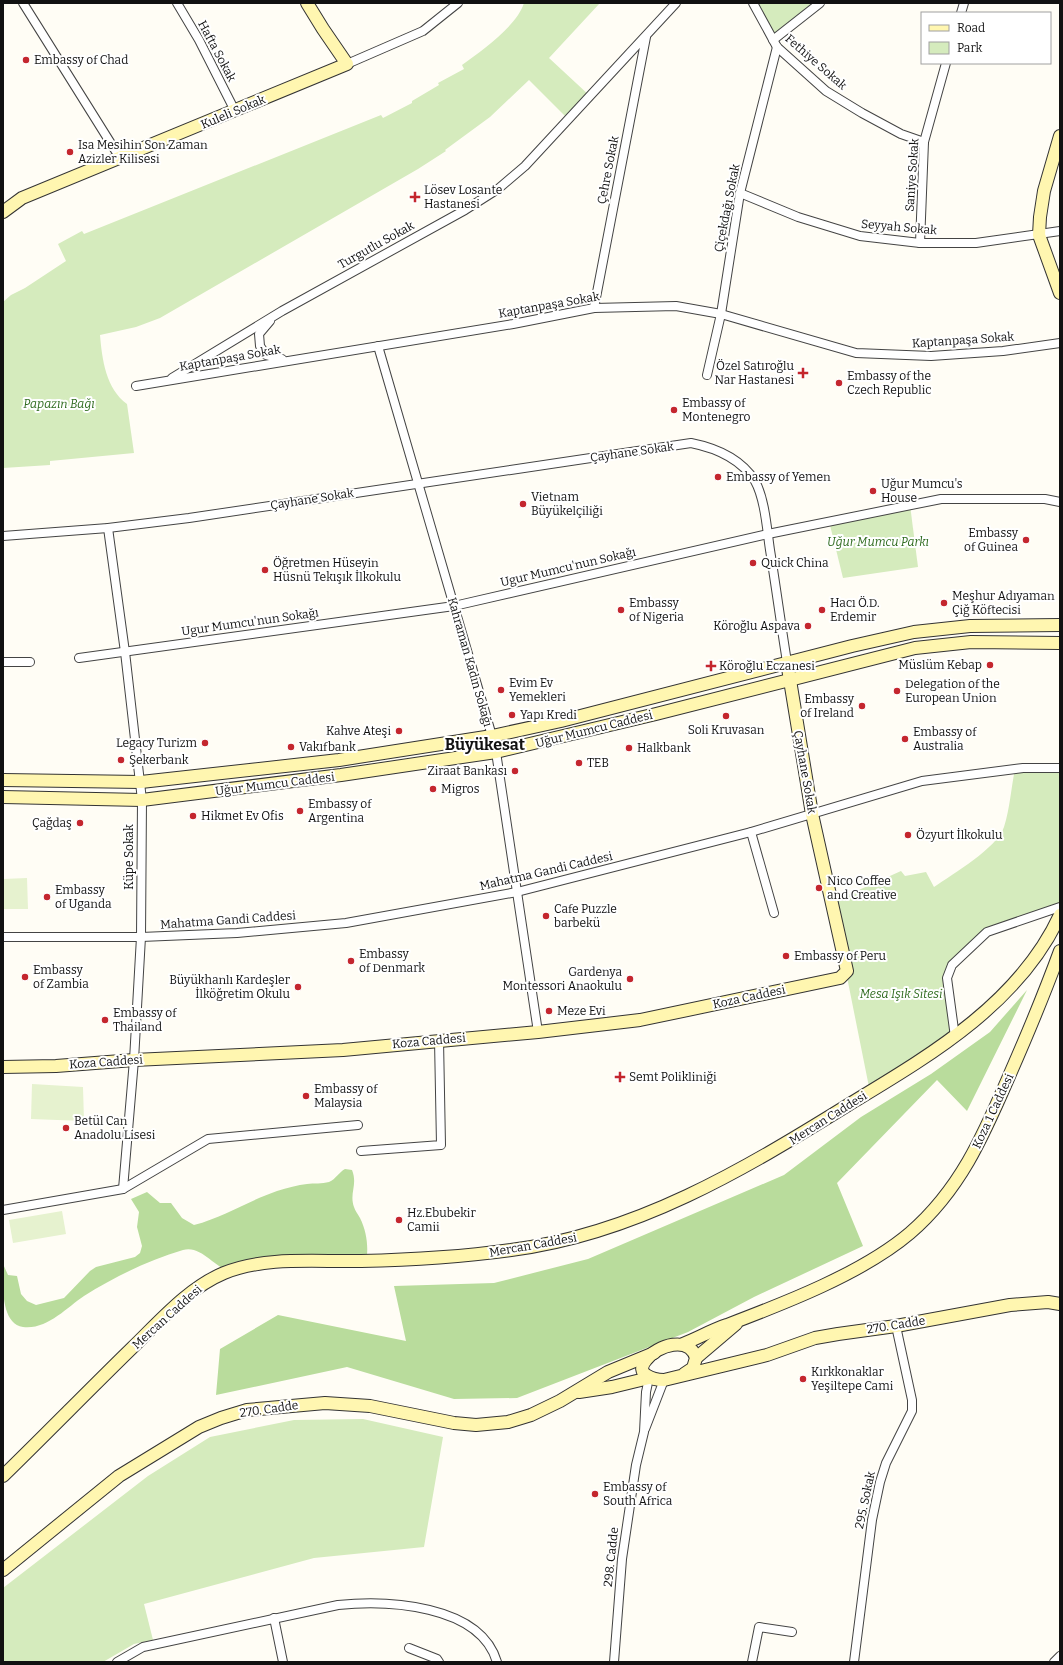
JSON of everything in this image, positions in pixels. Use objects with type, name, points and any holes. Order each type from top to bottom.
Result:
[{"type":"main road","points":[[307,3],[347,64]]},
{"type":"main road","name":"Kuleli Sokak","points":[[3,212],[22,198],[347,64]]},
{"type":"main road","points":[[1060,136],[1044,191],[1039,235],[1060,293]]},
{"type":"main road","name":"Uğur Mumcu Caddesi","points":[[3,780],[141,782],[340,760],[492,736],[645,700],[882,638],[939,628],[1006,624],[1060,625]]},
{"type":"main road","name":"Uğur Mumcu Caddesi","points":[[3,797],[142,800],[341,776],[496,752],[562,738],[877,657],[940,644],[1006,641],[1060,643]]},
{"type":"main road","name":"Çayhane Sokak","points":[[787,662],[812,814],[847,971]]},
{"type":"main road","name":"Kahraman Kadın Sokağı","points":[[492,736],[496,752]]},
{"type":"main road","name":"Mercan Caddesi","points":[[3,1476],[149,1331],[203,1284],[244,1267],[284,1262],[416,1259],[516,1250],[559,1242],[622,1224],[676,1202],[754,1162],[882,1084],[955,1037],[1020,977],[1044,945],[1060,916]]},
{"type":"main road","name":"Koza 1 Caddesi","points":[[683,1344],[838,1278],[881,1253],[909,1234],[932,1212],[948,1192],[981,1142],[1039,1008],[1060,951]]},
{"type":"main road","name":"Koza Caddesi","points":[[3,1066],[56,1066],[134,1060],[343,1050],[538,1032],[640,1020],[840,978],[847,971]]},
{"type":"main road","name":"270. Cadde","points":[[576,1393],[612,1387],[649,1378],[664,1380],[766,1355],[815,1338],[896,1326],[1010,1305],[1048,1302],[1060,1304]]},
{"type":"main road","points":[[684,1374],[693,1368],[696,1358],[740,1320]]},
{"type":"main road","points":[[683,1344],[690,1348],[696,1358]]},
{"type":"main road","name":"270. Cadde","points":[[3,1570],[119,1476],[193,1431],[221,1418],[247,1410],[325,1403],[370,1406],[454,1423],[476,1425],[508,1422],[531,1415],[576,1393],[608,1372],[671,1346],[683,1344]]},
{"type":"main road","name":"270. Cadde","points":[[710,1346],[709,1354],[714,1361],[735,1362]]},
{"type":"main road","points":[[649,1378],[644,1373],[642,1366],[645,1360],[654,1353]]},
{"type":"street","points":[[23,3],[120,158]]},
{"type":"street","name":"Hafta Sokak","points":[[177,3],[199,40],[235,111]]},
{"type":"street","name":"Kuleli Sokak","points":[[347,64],[423,31],[458,3]]},
{"type":"street","name":"Turgutlu Sokak","points":[[168,380],[282,311],[447,220],[498,189],[525,166],[676,3]]},
{"type":"street","name":"Fethiye Sokak","points":[[753,3],[775,43],[826,91],[894,130],[924,142]]},
{"type":"street","points":[[775,43],[820,3]]},
{"type":"street","name":"Çehre Sokak","points":[[594,308],[646,36]]},
{"type":"street","name":"Çiçekdağı Sokak","points":[[707,375],[721,314],[740,193],[775,43]]},
{"type":"street","name":"Saniye Sokak","points":[[920,242],[924,142],[946,64]]},
{"type":"street","name":"Seyyah Sokak","points":[[740,193],[798,217],[860,236],[920,242],[976,243],[1060,231]]},
{"type":"street","name":"Kaptanpaşa Sokak","points":[[136,386],[513,324],[594,308],[676,306],[721,314],[856,353],[932,356],[1003,351],[1060,343]]},
{"type":"street","points":[[282,311],[271,320],[259,334],[260,346],[266,355],[279,359],[293,359]]},
{"type":"street","name":"Kahraman Kadın Sokağı","points":[[378,346],[492,736]]},
{"type":"street","name":"Çayhane Sokak","points":[[3,536],[108,528],[189,518],[692,443],[711,447],[730,456],[744,468],[755,482],[764,509],[787,662]]},
{"type":"street","name":"Ugur Mumcu'nun Sokağı","points":[[79,658],[454,606],[768,534],[941,499],[1045,499],[1060,502]]},
{"type":"street","name":"Küpe Sokak","points":[[108,528],[126,652],[142,800],[141,937],[134,1060],[123,1189]]},
{"type":"street","points":[[3,662],[30,662]]},
{"type":"street","name":"Kahraman Kadın Sokağı","points":[[496,752],[538,1032]]},
{"type":"street","name":"Mahatma Gandi Caddesi","points":[[3,937],[141,937],[237,933],[331,925],[518,892],[751,832],[922,781],[1023,768],[1060,768]]},
{"type":"street","points":[[751,832],[774,913]]},
{"type":"street","points":[[955,1037],[947,978],[952,965],[987,932],[1060,907]]},
{"type":"street","points":[[361,1150],[441,1145],[439,1040]]},
{"type":"street","points":[[3,1210],[123,1189],[208,1139],[358,1126]]},
{"type":"street","name":"295. Sokak","points":[[854,1662],[872,1520],[880,1482],[886,1463],[912,1411],[912,1400],[896,1326]]},
{"type":"street","points":[[644,1432],[646,1392],[649,1378]]},
{"type":"street","points":[[644,1432],[664,1380]]},
{"type":"street","name":"298. Cadde","points":[[614,1662],[622,1559],[636,1465],[644,1432]]},
{"type":"street","points":[[117,1662],[143,1648],[338,1604],[363,1602],[379,1602],[428,1609],[447,1614],[462,1622],[478,1634],[488,1644],[496,1662]]},
{"type":"street","points":[[274,1618],[283,1662]]},
{"type":"street","points":[[752,1662],[759,1627],[792,1632]]},
{"type":"street","points":[[409,1648],[437,1659],[439,1662]]},
{"type":"street","points":[[1054,1662],[1060,1656]]},
{"type":"green space","name":"Papazın Bağı","points":[[524,3],[600,3],[549,58],[590,96],[568,119],[529,80],[490,117],[445,150],[446,151],[418,169],[160,318],[136,327],[100,335],[106,373],[114,390],[127,404],[134,453],[50,461],[50,465],[3,468],[3,302],[11,295],[25,288],[66,261],[58,244],[82,231],[84,234],[381,115],[383,118],[412,103],[412,101],[439,85],[438,83],[464,69],[462,65],[506,29],[520,12]]},
{"type":"green space","points":[[753,3],[820,3],[773,40]]},
{"type":"green space","name":"Uğur Mumcu Parkı","points":[[910,505],[918,567],[843,578],[829,521]]},
{"type":"green space","name":"Mesa Işık Sitesi","points":[[1060,768],[1060,907],[987,932],[949,970],[955,1037],[870,1092],[832,902],[901,871],[905,876],[926,872],[934,887],[974,860],[1000,835],[1006,820],[1015,769]]},
{"type":"green space","points":[[27,878],[28,909],[3,909],[3,879]]},
{"type":"green space","points":[[1027,990],[967,1111],[937,1080],[837,1183],[863,1246],[754,1297],[688,1332],[517,1398],[454,1399],[347,1367],[216,1395],[220,1349],[278,1315],[406,1341],[394,1286],[494,1283],[588,1259],[784,1175],[861,1117],[931,1074],[990,1032]]},
{"type":"green space","points":[[32,1084],[83,1087],[84,1121],[31,1119]]},
{"type":"green space","points":[[345,1169],[352,1170],[354,1175],[352,1197],[354,1208],[360,1218],[365,1232],[367,1241],[367,1255],[229,1271],[223,1269],[202,1253],[190,1249],[183,1250],[145,1264],[107,1282],[84,1296],[48,1322],[32,1327],[23,1327],[10,1319],[4,1302],[3,1264],[8,1275],[17,1276],[21,1294],[27,1301],[36,1305],[64,1298],[90,1271],[96,1267],[135,1257],[140,1253],[142,1246],[137,1227],[139,1212],[131,1199],[147,1192],[160,1203],[171,1203],[182,1218],[194,1225],[216,1218],[277,1191],[304,1184],[329,1182]]},
{"type":"green space","points":[[62,1211],[66,1234],[13,1243],[9,1220]]},
{"type":"green space","points":[[363,1419],[443,1437],[424,1547],[314,1558],[144,1604],[153,1640],[134,1644],[103,1662],[3,1662],[3,1588],[148,1476],[210,1437],[294,1420]]},
{"type":"place","name":"Embassy of Chad","points":[[26,60]]},
{"type":"place","name":"Isa Mesihin Son Zaman Azizler Kilisesi","points":[[70,152]]},
{"type":"place","name":"Lösev Losante Hastanesi","points":[[415,197]]},
{"type":"place","name":"Özel Satıroğlu Nar Hastanesi","points":[[803,373]]},
{"type":"place","name":"Embassy of the Czech Republic","points":[[839,383]]},
{"type":"place","name":"Embassy of Montenegro","points":[[674,410]]},
{"type":"place","name":"Embassy of Yemen","points":[[718,477]]},
{"type":"place","name":"Uğur Mumcu's House","points":[[873,491]]},
{"type":"place","name":"Vietnam Büyükelçiliği","points":[[523,504]]},
{"type":"place","name":"Embassy of Guinea","points":[[1026,540]]},
{"type":"place","name":"Quick China","points":[[753,563]]},
{"type":"place","name":"Öğretmen Hüseyin Hüsnü Tekışık İlkokulu","points":[[265,570]]},
{"type":"place","name":"Meşhur Adıyaman Çiğ Köftecisi","points":[[944,603]]},
{"type":"place","name":"Embassy of Nigeria","points":[[621,610]]},
{"type":"place","name":"Hacı Ö.D. Erdemir","points":[[822,610]]},
{"type":"place","name":"Köroğlu Aspava","points":[[808,626]]},
{"type":"place","name":"Müslüm Kebap","points":[[990,665]]},
{"type":"place","name":"Köroğlu Eczanesi","points":[[711,666]]},
{"type":"place","name":"Evim Ev Yemekleri","points":[[501,690]]},
{"type":"place","name":"Delegation of the European Union","points":[[897,691]]},
{"type":"place","name":"Embassy of Ireland","points":[[862,706]]},
{"type":"place","name":"Yapı Kredi","points":[[512,715]]},
{"type":"place","name":"Soli Kruvasan","points":[[726,716]]},
{"type":"place","name":"Kahve Ateşi","points":[[399,731]]},
{"type":"place","name":"Embassy of Australia","points":[[905,739]]},
{"type":"place","name":"Legacy Turizm","points":[[205,743]]},
{"type":"place","name":"Vakıfbank","points":[[291,747]]},
{"type":"place","name":"Halkbank","points":[[629,748]]},
{"type":"place","name":"Şekerbank","points":[[121,760]]},
{"type":"place","name":"TEB","points":[[579,763]]},
{"type":"place","name":"Ziraat Bankası","points":[[515,771]]},
{"type":"place","name":"Migros","points":[[433,789]]},
{"type":"place","name":"Embassy of Argentina","points":[[300,811]]},
{"type":"place","name":"Hikmet Ev Ofis","points":[[193,816]]},
{"type":"place","name":"Çağdaş","points":[[80,823]]},
{"type":"place","name":"Özyurt İlkokulu","points":[[908,835]]},
{"type":"place","name":"Nico Coffee and Creative","points":[[819,888]]},
{"type":"place","name":"Embassy of Uganda","points":[[47,897]]},
{"type":"place","name":"Cafe Puzzle barbekü","points":[[546,916]]},
{"type":"place","name":"Embassy of Peru","points":[[786,956]]},
{"type":"place","name":"Embassy of Denmark","points":[[351,961]]},
{"type":"place","name":"Embassy of Zambia","points":[[25,977]]},
{"type":"place","name":"Gardenya Montessori Anaokulu","points":[[630,979]]},
{"type":"place","name":"Büyükhanlı Kardeşler İlköğretim Okulu","points":[[298,987]]},
{"type":"place","name":"Meze Evi","points":[[549,1011]]},
{"type":"place","name":"Embassy of Thailand","points":[[105,1020]]},
{"type":"place","name":"Semt Polikliniği","points":[[620,1077]]},
{"type":"place","name":"Embassy of Malaysia","points":[[306,1096]]},
{"type":"place","name":"Betül Can Anadolu Lisesi","points":[[66,1128]]},
{"type":"place","name":"Hz.Ebubekir Camii","points":[[399,1220]]},
{"type":"place","name":"Kırkkonaklar Yeşiltepe Cami","points":[[803,1379]]},
{"type":"place","name":"Embassy of South Africa","points":[[595,1494]]},
{"type":"district","name":"Büyükesat","points":[[485,744]]}]
